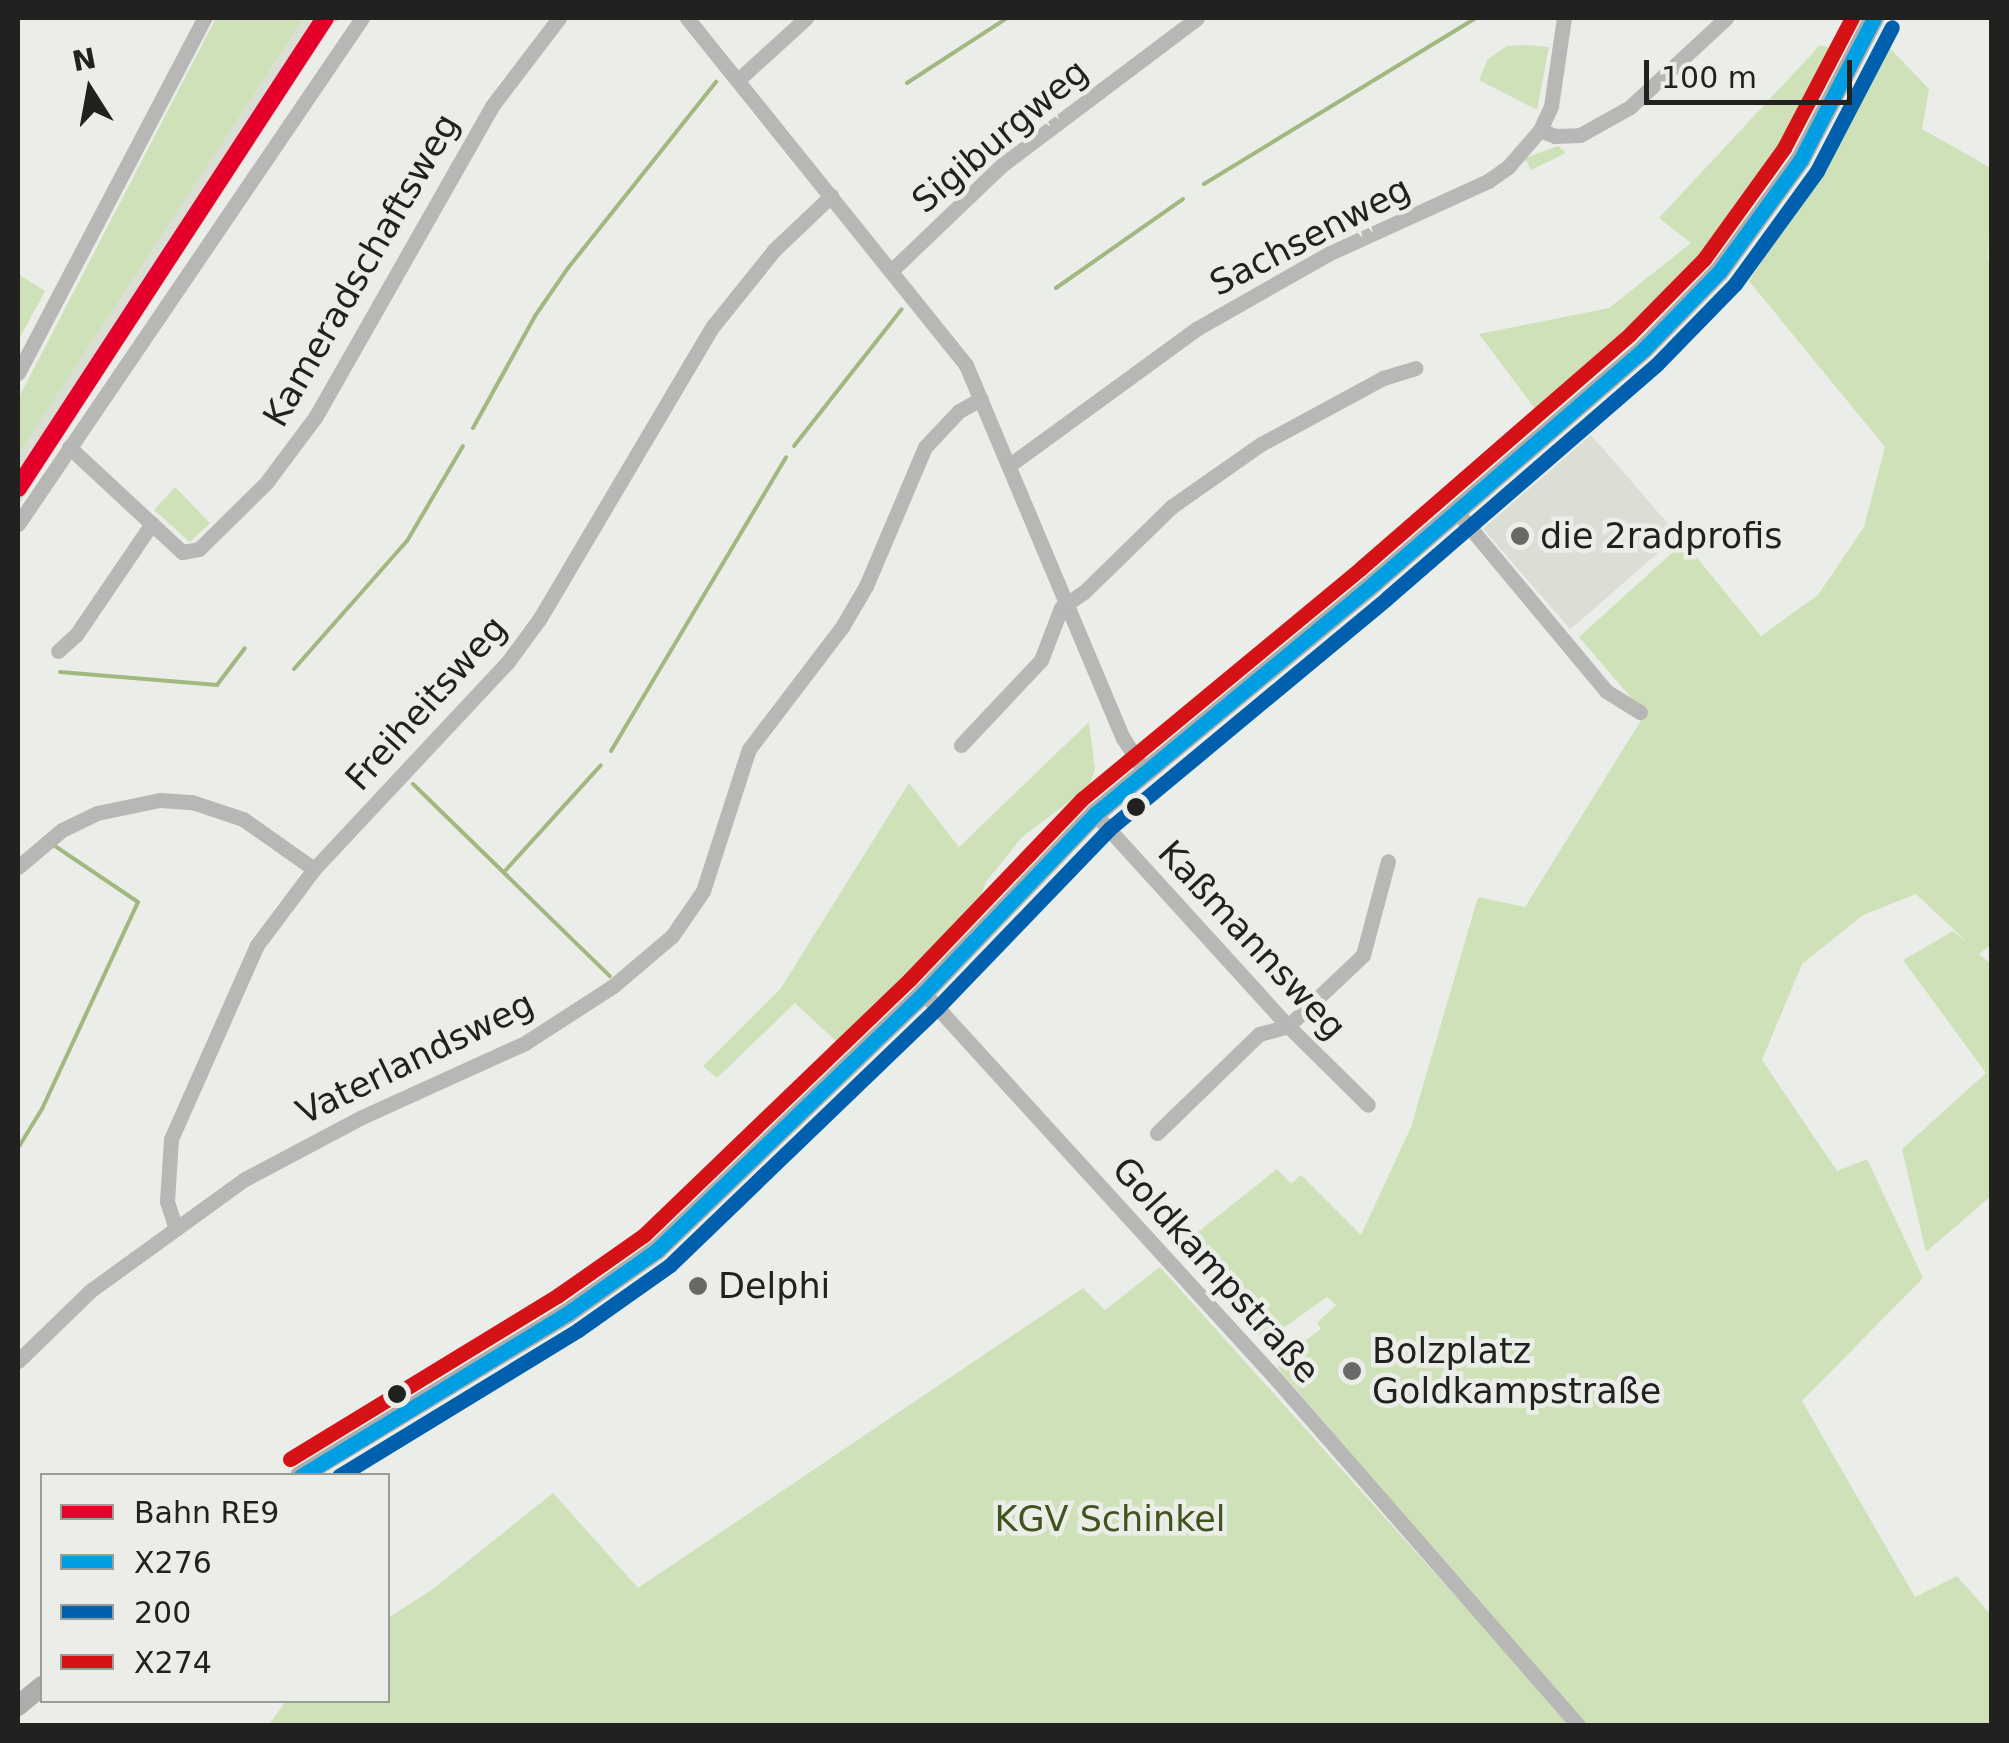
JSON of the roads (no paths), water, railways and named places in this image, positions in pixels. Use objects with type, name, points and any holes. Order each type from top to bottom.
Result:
[{"type":"main road","points":[[305,1473],[474,1373],[645,1260],[776,1140],[924,994],[1095,814],[1457,512],[1644,349],[1719,272],[1801,159],[1874,18]]},
{"type":"main road","points":[[18,1706],[40,1688]]},
{"type":"street","points":[[18,373],[204,18]]},
{"type":"street","points":[[18,524],[362,18]]},
{"type":"street","name":"Kameradschaftsweg","points":[[69,447],[189,554],[266,482],[316,416],[492,106],[559,18]]},
{"type":"street","points":[[687,18],[954,346],[1010,464],[1123,738],[1145,772]]},
{"type":"street","points":[[739,80],[806,18]]},
{"type":"street","name":"Sigiburgweg","points":[[892,270],[1002,165],[1197,18]]},
{"type":"street","name":"Sachsenweg","points":[[1010,464],[1196,329],[1330,253],[1488,181],[1526,150],[1540,130],[1550,106],[1564,18]]},
{"type":"street","points":[[1540,130],[1556,136],[1580,136],[1630,108],[1726,18]]},
{"type":"street","name":"Freiheitsweg","points":[[175,1226],[168,1186],[171,1139],[257,945],[314,869],[506,663],[540,618],[713,326],[774,250],[831,196]]},
{"type":"street","points":[[961,744],[1041,660],[1054,618],[1068,602],[1171,507],[1230,462],[1383,378],[1415,368]]},
{"type":"street","name":"Vaterlandsweg","points":[[18,1361],[90,1291],[175,1226],[296,1150],[525,1043],[613,986],[672,936],[689,915],[712,867],[749,748],[842,627],[866,586],[925,447],[959,411],[981,399]]},
{"type":"street","points":[[1457,512],[1606,692],[1640,712]]},
{"type":"street","points":[[58,650],[76,635],[152,523]]},
{"type":"street","points":[[18,867],[62,830],[97,813],[160,800],[192,802],[243,819],[314,869]]},
{"type":"street","name":"Kaßmannsweg","points":[[1095,814],[1288,1026],[1368,1105]]},
{"type":"street","points":[[1157,1132],[1260,1034],[1288,1026],[1363,955],[1388,861]]},
{"type":"street","name":"Goldkampstraße","points":[[924,994],[1277,1380],[1578,1726]]},
{"type":"waterway","points":[[907,83],[1007,18]]},
{"type":"waterway","points":[[1204,184],[1476,18]]},
{"type":"waterway","points":[[473,428],[535,316],[568,268],[716,82]]},
{"type":"waterway","points":[[1056,288],[1183,199]]},
{"type":"waterway","points":[[794,446],[902,309]]},
{"type":"waterway","points":[[294,669],[407,541],[463,446]]},
{"type":"waterway","points":[[611,751],[786,457]]},
{"type":"waterway","points":[[60,672],[217,685],[245,648]]},
{"type":"waterway","points":[[504,872],[601,765]]},
{"type":"waterway","points":[[413,784],[610,976]]},
{"type":"waterway","points":[[18,1148],[42,1109],[138,902],[55,846]]},
{"type":"rail line","name":"RE9","points":[[18,488],[325,18]]},
{"type":"place","name":"die 2radprofis","points":[[1520,536]]},
{"type":"place","name":"Delphi","points":[[698,1286]]},
{"type":"place","name":"Bolzplatz Goldkampstraße","points":[[1352,1371]]},
{"type":"park label","name":"KGV Schinkel","points":[[1110,1519]]}]
